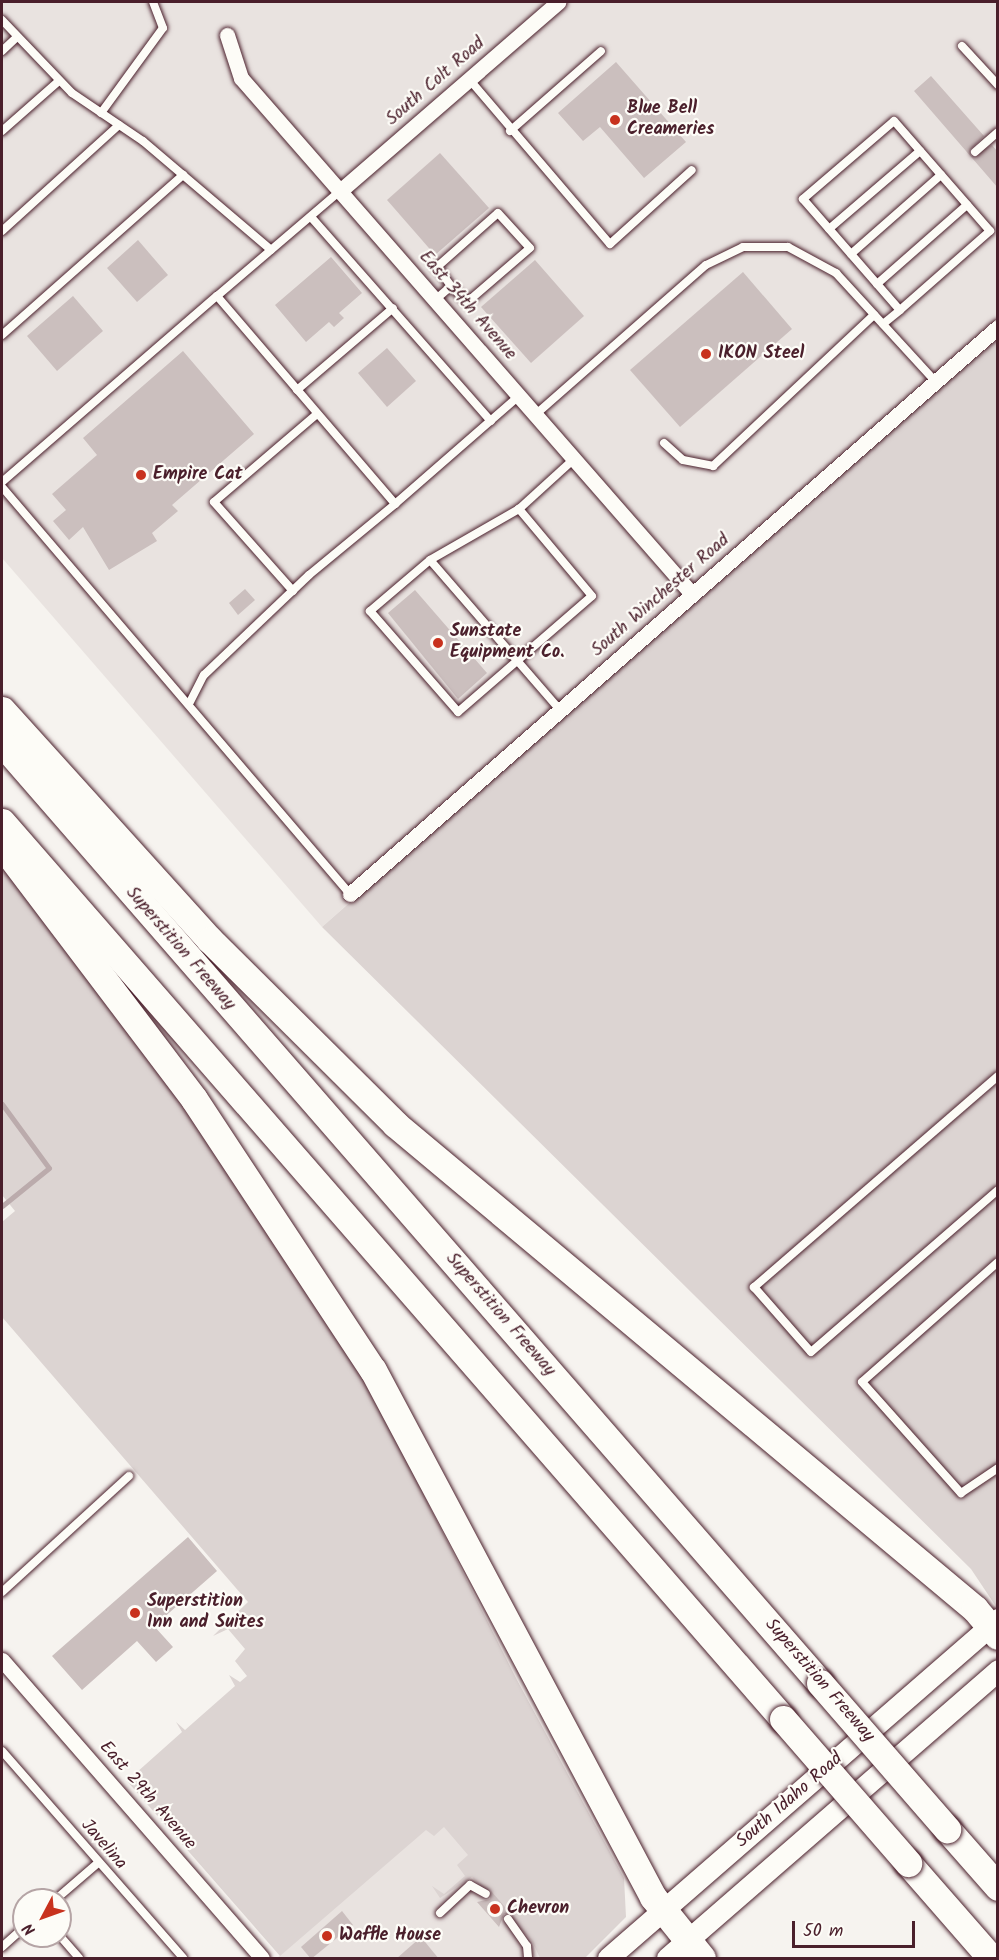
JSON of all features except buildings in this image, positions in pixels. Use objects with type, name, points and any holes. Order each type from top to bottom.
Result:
[{"type":"highway","points":[[2,710],[210,940],[395,1124],[995,1627]]},
{"type":"highway","name":"Superstition Freeway","points":[[2,743],[998,1887]]},
{"type":"highway","points":[[2,822],[991,1959]]},
{"type":"highway","points":[[2,845],[194,1100],[373,1370],[685,1953]]},
{"type":"main road","name":"South Idaho Road","points":[[608,1959],[995,1627]]},
{"type":"main road","points":[[685,1953],[998,1670]]},
{"type":"street","name":"South Colt Road","points":[[340,191],[558,2]]},
{"type":"street","name":"East 34th Avenue","points":[[227,35],[241,78],[692,594]]},
{"type":"street","name":"South Winchester Road","points":[[350,894],[998,327]]},
{"type":"street","name":"East 29th Avenue","points":[[2,1660],[262,1959]]},
{"type":"lane","points":[[101,113],[163,28],[153,2]]},
{"type":"lane","points":[[2,20],[59,81],[183,175],[271,250]]},
{"type":"lane","points":[[2,51],[17,37]]},
{"type":"lane","points":[[962,46],[998,85]]},
{"type":"lane","points":[[510,131],[601,51]]},
{"type":"lane","points":[[469,79],[510,131],[610,244],[692,170]]},
{"type":"lane","points":[[2,131],[59,81]]},
{"type":"lane","points":[[883,324],[900,310],[990,231],[894,121],[803,199],[900,310]]},
{"type":"lane","points":[[2,231],[119,125]]},
{"type":"lane","points":[[975,152],[998,132]]},
{"type":"lane","points":[[829,229],[920,151]]},
{"type":"lane","points":[[2,335],[183,175]]},
{"type":"lane","points":[[851,254],[941,175]]},
{"type":"lane","points":[[2,482],[340,191]]},
{"type":"lane","points":[[877,284],[967,206]]},
{"type":"lane","points":[[498,213],[530,248],[472,298],[465,300],[451,286],[437,267],[498,213]]},
{"type":"lane","points":[[311,217],[491,421]]},
{"type":"lane","points":[[535,415],[706,265],[743,247],[788,247],[836,273],[936,381]]},
{"type":"lane","points":[[435,300],[451,286]]},
{"type":"lane","points":[[217,296],[395,504]]},
{"type":"lane","points":[[297,390],[393,308]]},
{"type":"lane","points":[[664,442],[683,460],[713,466],[874,315]]},
{"type":"lane","points":[[190,702],[204,675],[293,591],[519,396]]},
{"type":"lane","points":[[293,591],[214,502],[317,414]]},
{"type":"lane","points":[[519,509],[592,596],[458,712],[370,611],[430,560],[519,509],[574,459]]},
{"type":"lane","points":[[2,487],[190,702],[350,894]]},
{"type":"lane","points":[[430,560],[560,710]]},
{"type":"lane","points":[[998,1076],[754,1287],[811,1352],[998,1190]]},
{"type":"lane","points":[[998,1262],[862,1382],[962,1493],[998,1468]]},
{"type":"lane","points":[[2,1593],[129,1476]]},
{"type":"lane","name":"Javelina","points":[[2,1751],[183,1959]]},
{"type":"lane","points":[[69,1888],[99,1862]]},
{"type":"lane","points":[[440,1913],[470,1885],[486,1894]]},
{"type":"lane","points":[[508,1919],[527,1946],[528,1959]]},
{"type":"shaded area","points":[[2,2],[997,2],[997,326],[322,927],[2,558]]},
{"type":"shaded area","points":[[997,332],[997,1608],[971,1569],[322,927]]},
{"type":"shaded area","points":[[2,865],[242,1185],[364,1376],[517,1680],[624,1878],[626,1917],[585,1958],[540,1958],[532,1941],[472,1877],[440,1898],[432,1886],[444,1894],[465,1876],[457,1865],[468,1855],[444,1827],[434,1836],[426,1830],[280,1956],[127,1781],[182,1732],[176,1722],[185,1730],[235,1686],[229,1675],[240,1682],[247,1676],[235,1661],[245,1649],[228,1629],[213,1636],[248,1602],[2,1317],[2,1222],[15,1211],[2,1195]]},
{"type":"shaded area","points":[[447,1806],[587,1958],[277,1958]]},
{"type":"waterway","points":[[2,1104],[49,1168],[2,1206]]},
{"type":"place","name":"Blue Bell Creameries","points":[[615,120]]},
{"type":"place","name":"IKON Steel","points":[[706,354]]},
{"type":"place","name":"Empire Cat","points":[[141,475]]},
{"type":"place","name":"Sunstate Equipment Co.","points":[[438,643]]},
{"type":"place","name":"Superstition Inn and Suites","points":[[135,1613]]},
{"type":"place","name":"Chevron","points":[[495,1909]]},
{"type":"place","name":"Waffle House","points":[[327,1936]]}]
